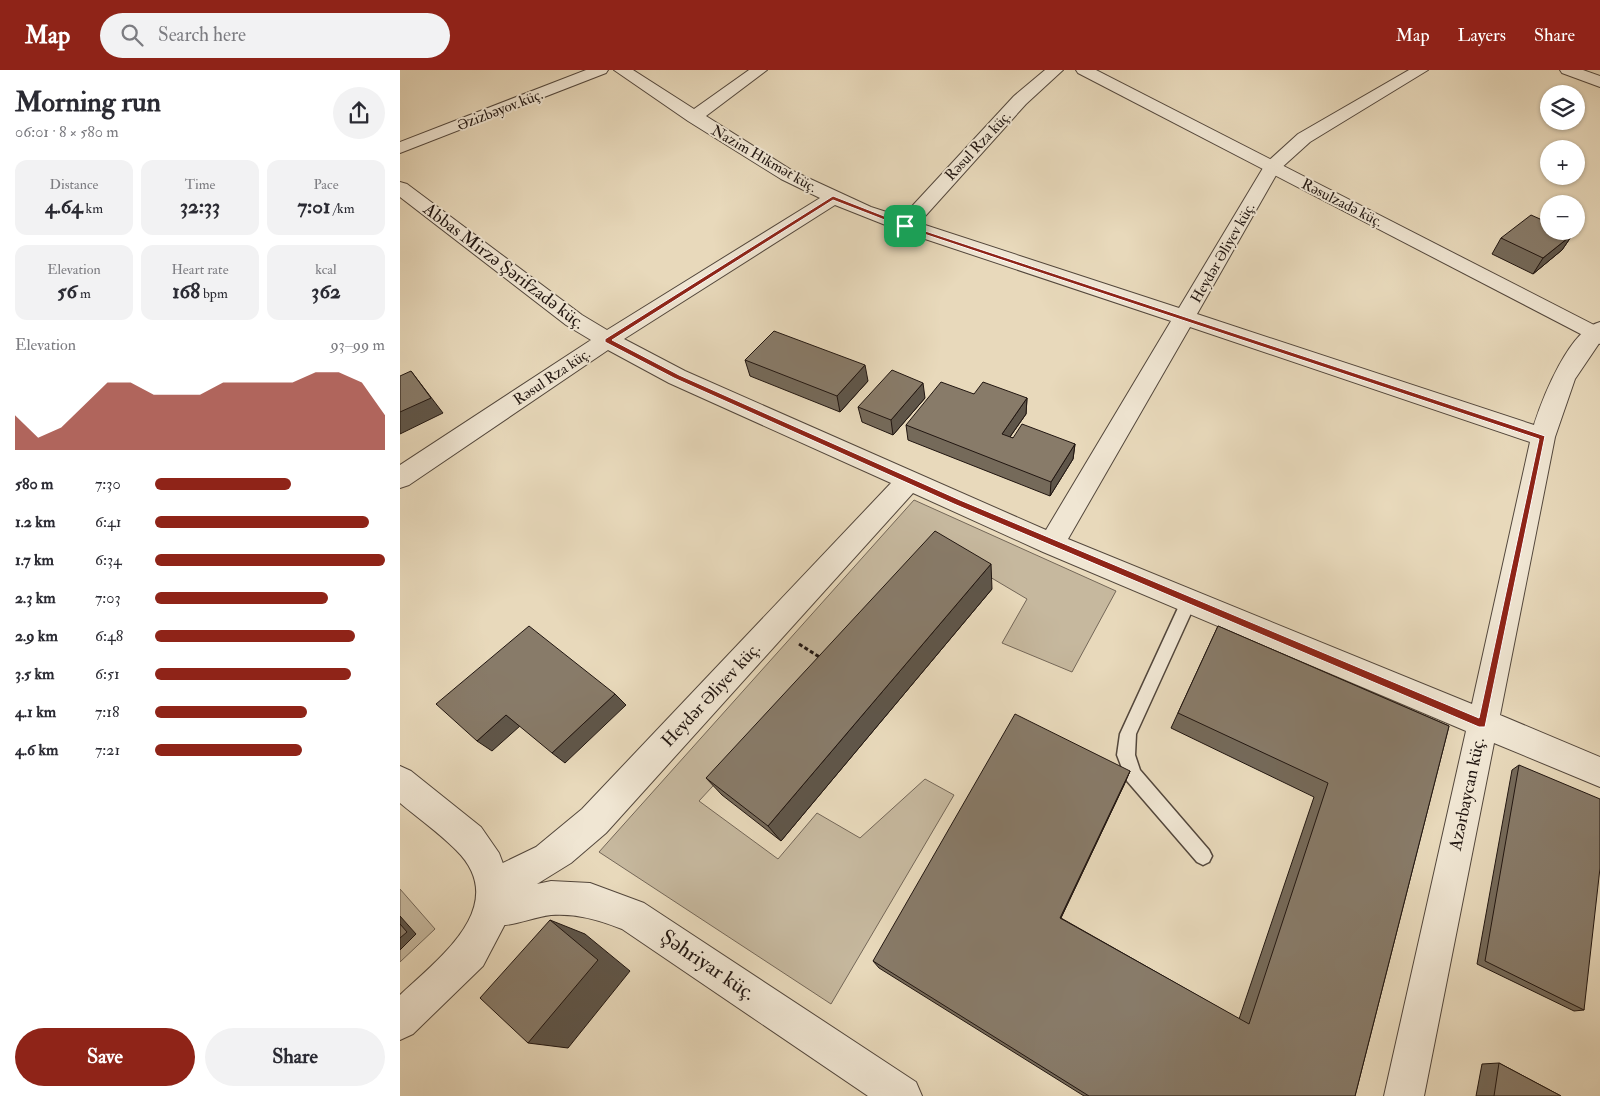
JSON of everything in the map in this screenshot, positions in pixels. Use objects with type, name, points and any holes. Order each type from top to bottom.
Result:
[{"type":"street","name":"Əzizbəyov küç.","points":[[400,148],[600,70]]},
{"type":"street","name":"Nazim Hikmət küç.","points":[[622,70],[787,175],[833,198],[905,226],[1186,317],[1543,437]]},
{"type":"street","points":[[694,117],[759,70]]},
{"type":"street","name":"Rəsul Rza küç.","points":[[905,226],[1020,100],[1055,70]]},
{"type":"street","name":"Rəsulzadə küç.","points":[[1084,70],[1598,333]]},
{"type":"street","name":"Heydər Əliyev küç.","points":[[1052,544],[1272,167],[1304,138],[1420,70]]},
{"type":"street","points":[[1568,70],[1600,82]]},
{"type":"street","name":"Abbas Mirzə Şərifzadə küç.","points":[[400,188],[574,320],[607,340],[677,377],[1052,544],[1600,772]]},
{"type":"street","name":"Rəsul Rza küç.","points":[[400,478],[607,340],[833,198]]},
{"type":"street","name":"Azərbaycan küç.","points":[[1404,1096],[1543,437],[1552,405],[1561,383],[1578,356],[1598,333]]},
{"type":"street","name":"Heydər Əliyev küç.","points":[[493,896],[523,874],[552,858],[575,839],[909,481]]},
{"type":"street","points":[[400,782],[469,839],[488,865],[493,896],[486,926],[470,953],[400,1022]]},
{"type":"street","name":"Şəhriyar küç.","points":[[493,896],[590,900],[632,915],[902,1096]]},
{"type":"lane","points":[[1189,600],[1128,734],[1126,755],[1133,775],[1203,856]]},
{"type":"path","points":[[773,628],[829,663]]},
{"type":"shaded area","points":[[914,500],[1116,591],[1072,672],[1002,643],[1027,599],[936,545],[699,801],[778,859],[817,813],[860,838],[925,779],[954,795],[831,1004],[599,852]]},
{"type":"shaded area","points":[[400,889],[435,929],[400,962]]},
{"type":"building","points":[[1531,215],[1540,219],[1540,240],[1566,240],[1543,258],[1501,238]]},
{"type":"building","points":[[774,331],[865,365],[837,396],[745,360]]},
{"type":"building","points":[[892,370],[923,383],[891,420],[858,407]]},
{"type":"building","points":[[411,371],[431,398],[400,412],[400,376]]},
{"type":"building","points":[[941,382],[974,394],[983,382],[1027,398],[1002,434],[1013,438],[1022,424],[1075,444],[1051,482],[906,425]]},
{"type":"building","points":[[935,531],[991,564],[768,826],[706,778]]},
{"type":"building","points":[[529,626],[615,694],[552,753],[506,715],[477,741],[436,704]]},
{"type":"building","points":[[1218,626],[1449,726],[1355,1096],[1089,1096],[873,961],[1015,714],[1130,771],[1060,918],[1249,1024],[1328,783],[1178,713]]},
{"type":"building","points":[[1519,765],[1600,799],[1600,868],[1584,1010],[1485,961]]},
{"type":"building","points":[[550,920],[598,960],[528,1043],[480,998]]},
{"type":"building","points":[[400,924],[407,932],[400,938]]},
{"type":"building","points":[[1499,1063],[1561,1096],[1494,1096]]},
{"type":"route","points":[[833,198],[905,226],[1186,317],[1543,437],[1482,724],[1052,544],[677,377],[607,340],[833,198]]}]
